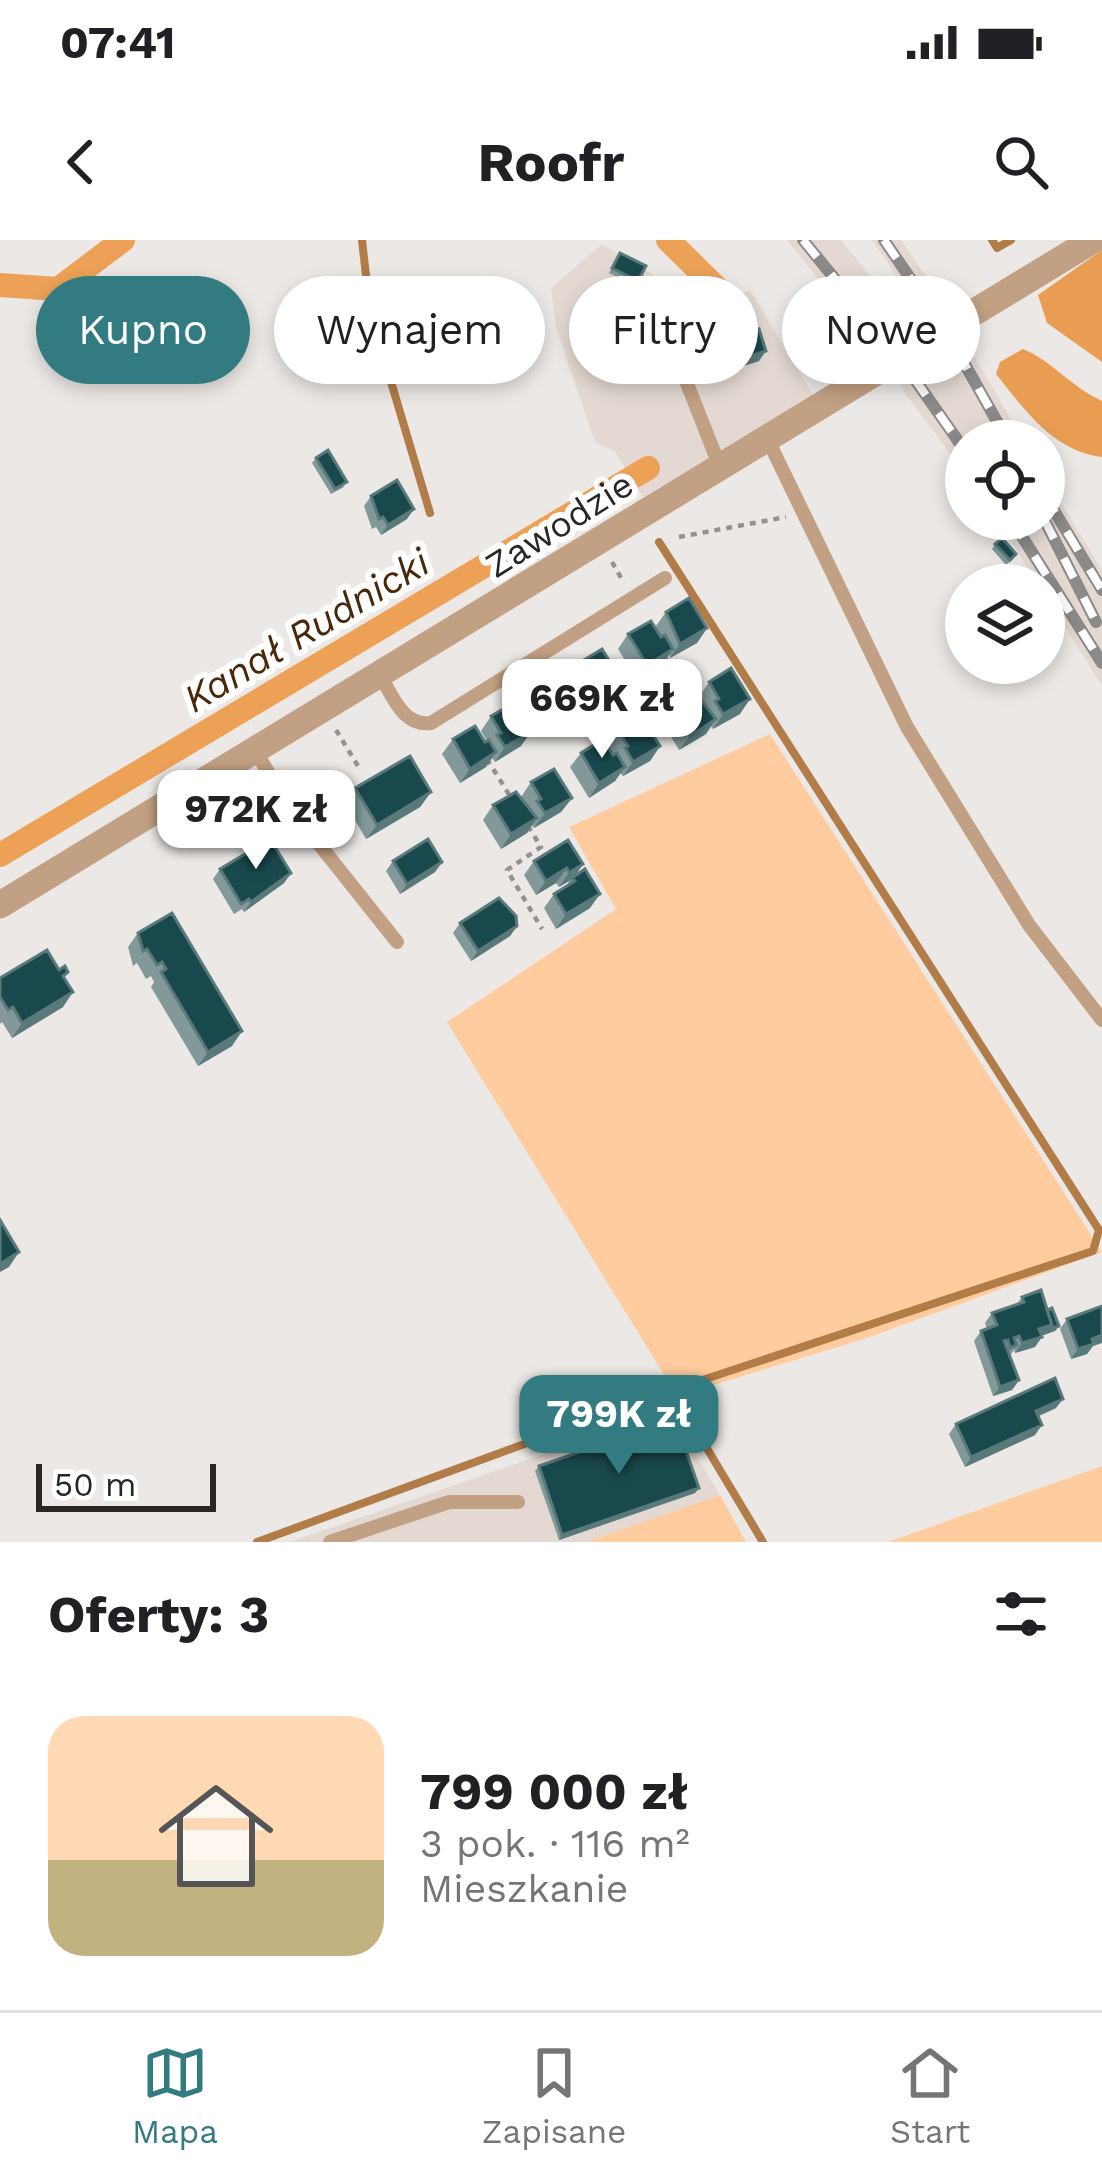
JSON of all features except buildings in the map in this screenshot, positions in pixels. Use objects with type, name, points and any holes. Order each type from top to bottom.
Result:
[{"type":"street","name":"Zawodzie","points":[[0,905],[1093,240]]},
{"type":"lane","points":[[688,384],[720,467]]},
{"type":"lane","points":[[767,438],[907,727],[1030,925],[1102,1020]]},
{"type":"lane","points":[[380,675],[404,715],[420,725],[431,723],[665,578]]},
{"type":"lane","points":[[255,751],[291,809],[397,942]]},
{"type":"lane","points":[[330,1542],[449,1502],[518,1502]]},
{"type":"path","points":[[679,537],[804,514]]},
{"type":"path","points":[[609,557],[633,598]]},
{"type":"path","points":[[662,650],[692,703]]},
{"type":"path","points":[[564,689],[607,760]]},
{"type":"path","points":[[331,721],[361,771]]},
{"type":"path","points":[[480,748],[542,848],[507,870],[542,929]]},
{"type":"shaded area","points":[[787,240],[841,240],[870,276],[816,276]]},
{"type":"shaded area","points":[[872,240],[901,240],[926,276],[896,276]]},
{"type":"shaded area","points":[[602,244],[655,276],[569,276],[569,366],[556,328],[551,288]]},
{"type":"shaded area","points":[[1102,250],[1102,362],[1047,323],[1038,295]]},
{"type":"shaded area","points":[[758,303],[782,343],[782,384],[806,384],[813,395],[643,497],[615,452],[595,442],[575,384],[758,384]]},
{"type":"shaded area","points":[[1023,349],[1102,401],[1102,457],[1065,444],[1065,420],[1036,420],[1029,414],[996,374],[1000,362]]},
{"type":"shaded area","points":[[980,366],[1012,420],[945,420],[945,447],[900,386],[980,384]]},
{"type":"shaded area","points":[[1065,509],[1102,570],[1102,686],[1065,627],[1065,564],[1025,564],[1010,540],[1065,540]]},
{"type":"shaded area","points":[[770,734],[1102,1252],[864,1339],[677,1396],[447,1022],[616,909],[569,827]]},
{"type":"shaded area","points":[[669,1411],[720,1495],[586,1542],[290,1542]]},
{"type":"shaded area","points":[[1102,1466],[1102,1542],[888,1542]]},
{"type":"shaded area","points":[[720,1495],[746,1542],[586,1542]]},
{"type":"waterway","points":[[0,285],[58,289],[123,240]]},
{"type":"waterway","points":[[362,240],[370,311],[430,513]]},
{"type":"waterway","points":[[668,240],[705,276]]},
{"type":"waterway","points":[[992,240],[997,248],[1011,240]]},
{"type":"waterway","name":"Kanał Rudnicki","points":[[0,855],[648,468]]},
{"type":"waterway","points":[[620,483],[630,497]]},
{"type":"waterway","points":[[257,1542],[672,1390],[1093,1251],[1099,1230],[659,542]]},
{"type":"waterway","points":[[672,1390],[763,1542]]},
{"type":"railway","points":[[803,240],[899,357],[945,422]]},
{"type":"railway","points":[[884,240],[945,329],[996,420]]},
{"type":"railway","points":[[1065,529],[1102,590]]},
{"type":"railway","points":[[1024,540],[1102,663]]},
{"type":"railway","points":[[1055,540],[1096,622]]}]
